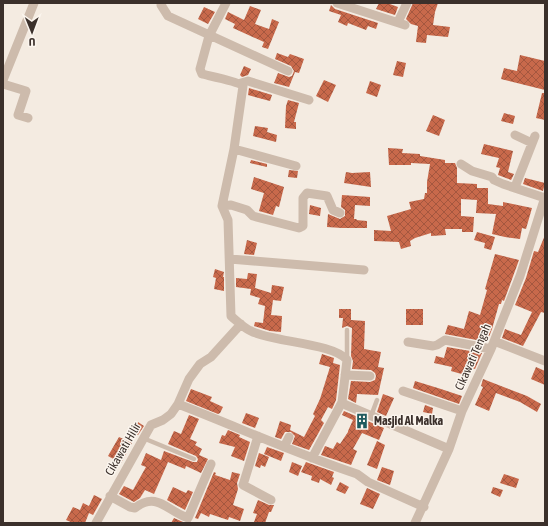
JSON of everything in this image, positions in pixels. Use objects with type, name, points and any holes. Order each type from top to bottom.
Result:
[{"type":"street","points":[[3,80],[34,3]]},
{"type":"street","points":[[162,3],[161,5],[168,16],[288,71]]},
{"type":"street","points":[[226,3],[209,36],[200,69],[202,74],[230,82],[241,83],[248,81],[309,100]]},
{"type":"street","points":[[337,3],[402,24],[407,3]]},
{"type":"street","points":[[241,83],[243,86],[234,149],[222,206],[228,220],[231,316],[250,331],[261,335],[302,343],[338,353],[344,356],[347,360],[342,402],[312,458]]},
{"type":"street","points":[[3,84],[26,91],[18,115],[28,118]]},
{"type":"street","points":[[515,135],[533,139],[515,188]]},
{"type":"street","points":[[234,149],[296,166]]},
{"type":"street","points":[[461,164],[472,171],[492,177],[494,180],[545,198]]},
{"type":"street","points":[[222,206],[231,205],[246,210],[253,216],[299,228],[303,226],[304,198],[307,193],[327,196],[333,210],[340,213]]},
{"type":"street","name":"Cikawati Tengah","points":[[415,523],[424,507],[449,449],[462,412],[493,345],[520,276],[545,198]]},
{"type":"street","points":[[230,259],[364,270]]},
{"type":"street","name":"Cikawati Hilir","points":[[96,523],[151,425],[167,418],[171,414],[178,404],[189,379],[200,364],[211,357],[241,324]]},
{"type":"street","points":[[408,342],[433,346],[445,340],[493,345],[545,361]]},
{"type":"street","points":[[345,375],[370,376]]},
{"type":"street","points":[[402,391],[462,412]]},
{"type":"street","points":[[342,402],[449,449]]},
{"type":"street","points":[[178,404],[258,436],[268,442],[357,474],[368,482],[424,507]]},
{"type":"street","points":[[258,436],[243,485],[271,500]]},
{"type":"street","points":[[284,447],[289,437]]},
{"type":"street","points":[[110,496],[130,507],[135,508],[147,501],[156,501],[188,518],[211,464]]},
{"type":"lane","points":[[347,330],[347,360]]},
{"type":"lane","points":[[371,416],[377,400]]},
{"type":"lane","points":[[143,438],[194,459]]},
{"type":"building","points":[[379,3],[387,3],[398,7],[395,15],[376,9]]},
{"type":"building","points":[[413,3],[438,3],[433,25],[450,27],[448,37],[427,35],[426,43],[416,42],[418,26],[411,24],[406,19]]},
{"type":"building","points":[[331,5],[335,9],[378,23],[376,29],[368,26],[366,30],[348,23],[347,26],[338,22],[341,15],[329,11]]},
{"type":"building","points":[[250,6],[261,10],[255,24],[269,29],[272,19],[279,22],[268,49],[262,47],[264,42],[233,28],[235,24],[225,19],[228,12],[244,20]]},
{"type":"building","points":[[204,7],[215,12],[208,24],[198,19]]},
{"type":"building","points":[[277,53],[288,57],[290,54],[304,59],[299,73],[295,72],[289,87],[274,83],[278,73],[289,77],[292,76],[294,71],[291,66],[275,59]]},
{"type":"building","points":[[520,55],[545,61],[545,90],[501,79],[504,68],[517,71]]},
{"type":"building","points":[[397,61],[406,63],[403,77],[393,75]]},
{"type":"building","points":[[244,66],[251,69],[248,75],[242,77],[240,75]]},
{"type":"building","points":[[324,80],[336,85],[328,102],[316,96]]},
{"type":"building","points":[[370,81],[381,85],[377,97],[366,93]]},
{"type":"building","points":[[249,88],[272,95],[270,101],[248,95]]},
{"type":"building","points":[[542,93],[545,93],[545,120],[536,118]]},
{"type":"building","points":[[288,100],[299,103],[294,122],[296,122],[296,129],[285,128],[286,106]]},
{"type":"building","points":[[504,113],[515,116],[513,124],[501,121]]},
{"type":"building","points":[[433,115],[445,120],[439,136],[426,131]]},
{"type":"building","points":[[255,126],[268,128],[267,132],[277,135],[276,142],[253,136]]},
{"type":"building","points":[[484,144],[513,151],[508,172],[514,174],[511,180],[498,175],[500,168],[496,167],[499,158],[481,154]]},
{"type":"building","points":[[388,148],[403,149],[402,153],[420,154],[420,156],[445,160],[445,163],[455,163],[457,168],[457,183],[477,184],[477,188],[488,188],[488,204],[503,206],[503,202],[532,208],[526,229],[522,228],[520,239],[492,234],[496,214],[476,213],[477,200],[461,199],[461,216],[474,217],[473,232],[462,232],[462,229],[445,229],[446,235],[431,236],[431,233],[415,238],[410,241],[411,246],[401,249],[399,242],[374,241],[374,230],[391,231],[387,216],[411,209],[409,202],[424,199],[425,193],[427,193],[430,164],[411,163],[411,165],[389,165]]},
{"type":"building","points":[[251,160],[267,164],[267,167],[250,163]]},
{"type":"building","points":[[289,170],[298,171],[297,178],[288,177]]},
{"type":"building","points":[[346,172],[370,172],[371,187],[344,183]]},
{"type":"building","points":[[254,177],[284,187],[279,207],[276,206],[273,215],[259,211],[264,193],[251,189]]},
{"type":"building","points":[[525,178],[545,183],[543,191],[523,184]]},
{"type":"building","points":[[342,195],[370,197],[370,206],[355,205],[354,219],[367,221],[367,228],[327,227],[328,214],[340,219],[345,216],[345,210],[341,207]]},
{"type":"building","points":[[310,205],[321,208],[320,216],[309,214]]},
{"type":"building","points":[[477,232],[495,237],[491,250],[484,248],[485,243],[474,240]]},
{"type":"building","points":[[545,235],[545,313],[541,312],[523,346],[502,338],[505,329],[521,335],[532,312],[515,305],[526,278],[534,251],[538,252]]},
{"type":"building","points":[[247,240],[257,243],[254,255],[244,254]]},
{"type":"building","points":[[495,254],[519,260],[504,301],[502,300],[501,304],[499,304],[487,342],[445,334],[448,325],[464,329],[469,311],[480,315],[487,290],[485,289]]},
{"type":"building","points":[[215,269],[224,272],[224,291],[214,289],[216,278],[213,277]]},
{"type":"building","points":[[248,273],[257,274],[255,288],[271,293],[272,285],[284,287],[281,301],[273,300],[271,315],[282,316],[281,332],[270,331],[254,326],[255,322],[263,323],[265,306],[258,304],[260,298],[250,295],[251,289],[236,287],[236,278],[247,279]]},
{"type":"building","points":[[339,309],[351,309],[351,320],[365,321],[364,349],[381,352],[378,367],[384,368],[378,395],[357,394],[356,403],[348,399],[351,381],[370,382],[375,380],[376,376],[371,370],[352,369],[352,328],[347,326],[342,328],[343,318],[339,318]]},
{"type":"building","points":[[406,309],[423,309],[423,325],[406,325]]},
{"type":"building","points":[[447,347],[482,353],[475,369],[467,367],[465,375],[451,371],[452,367],[434,363],[436,356],[444,358]]},
{"type":"building","points":[[322,354],[334,358],[333,363],[340,365],[336,400],[332,409],[328,407],[321,420],[324,423],[309,450],[292,444],[295,436],[291,432],[285,432],[281,439],[275,437],[280,421],[291,425],[290,430],[304,437],[315,416],[313,414],[320,399],[330,367],[319,364]]},
{"type":"building","points":[[536,367],[545,371],[545,385],[531,379]]},
{"type":"building","points":[[483,379],[527,396],[541,404],[537,412],[520,402],[496,393],[489,411],[475,405],[483,387],[481,386]]},
{"type":"building","points":[[415,381],[462,396],[459,404],[413,388]]},
{"type":"building","points":[[191,389],[212,397],[210,401],[223,407],[220,413],[218,414],[186,401]]},
{"type":"building","points":[[383,394],[394,398],[386,416],[377,412]]},
{"type":"building","points":[[425,405],[433,408],[432,414],[423,412]]},
{"type":"building","points":[[344,411],[384,428],[379,440],[362,433],[353,449],[357,451],[351,465],[321,455],[325,446],[333,449],[337,442],[340,444],[348,432],[353,420],[342,415]]},
{"type":"building","points":[[246,413],[259,418],[255,428],[242,423]]},
{"type":"building","points":[[189,415],[199,419],[190,439],[197,442],[195,445],[202,449],[199,455],[208,459],[201,473],[186,466],[185,469],[168,462],[154,494],[145,490],[140,498],[134,502],[119,494],[124,486],[133,490],[146,467],[141,465],[146,453],[161,460],[164,451],[193,462],[197,462],[198,459],[196,456],[168,444],[174,431],[181,434]]},
{"type":"building","points":[[138,422],[144,426],[138,435],[132,431]]},
{"type":"building","points":[[228,430],[240,435],[239,437],[250,442],[244,461],[231,456],[235,447],[219,443],[222,435],[225,436]]},
{"type":"building","points":[[119,437],[132,443],[121,463],[108,456]]},
{"type":"building","points":[[377,441],[385,445],[377,469],[367,465]]},
{"type":"building","points":[[267,447],[284,453],[281,461],[264,454]]},
{"type":"building","points":[[259,453],[269,457],[265,467],[261,465],[260,468],[255,466]]},
{"type":"building","points":[[292,462],[302,466],[298,476],[289,472]]},
{"type":"building","points":[[306,462],[334,472],[332,477],[334,478],[331,485],[320,479],[319,483],[311,480],[312,476],[301,472]]},
{"type":"building","points":[[382,467],[394,471],[390,485],[377,480]]},
{"type":"building","points":[[214,472],[216,473],[215,475],[230,480],[232,472],[240,474],[237,483],[238,489],[233,505],[244,509],[240,521],[229,517],[228,520],[210,514],[209,517],[201,513],[198,519],[195,518]]},
{"type":"building","points":[[504,474],[519,479],[516,488],[500,483]]},
{"type":"building","points":[[340,482],[349,487],[345,494],[336,490]]},
{"type":"building","points":[[173,487],[186,493],[188,490],[193,492],[185,510],[167,500]]},
{"type":"building","points":[[493,487],[503,490],[500,497],[491,493]]},
{"type":"building","points":[[367,488],[380,494],[373,509],[360,504]]},
{"type":"building","points":[[94,495],[102,499],[93,515],[89,513],[85,523],[73,523],[66,520],[73,507],[80,510],[83,503],[89,506]]},
{"type":"building","points":[[258,500],[269,505],[274,505],[271,512],[269,512],[265,523],[254,522],[257,514],[253,513]]},
{"type":"building","points":[[174,518],[183,522],[183,523],[171,523]]},
{"type":"place","name":"Masjid Al Malka","points":[[362,421]]}]
